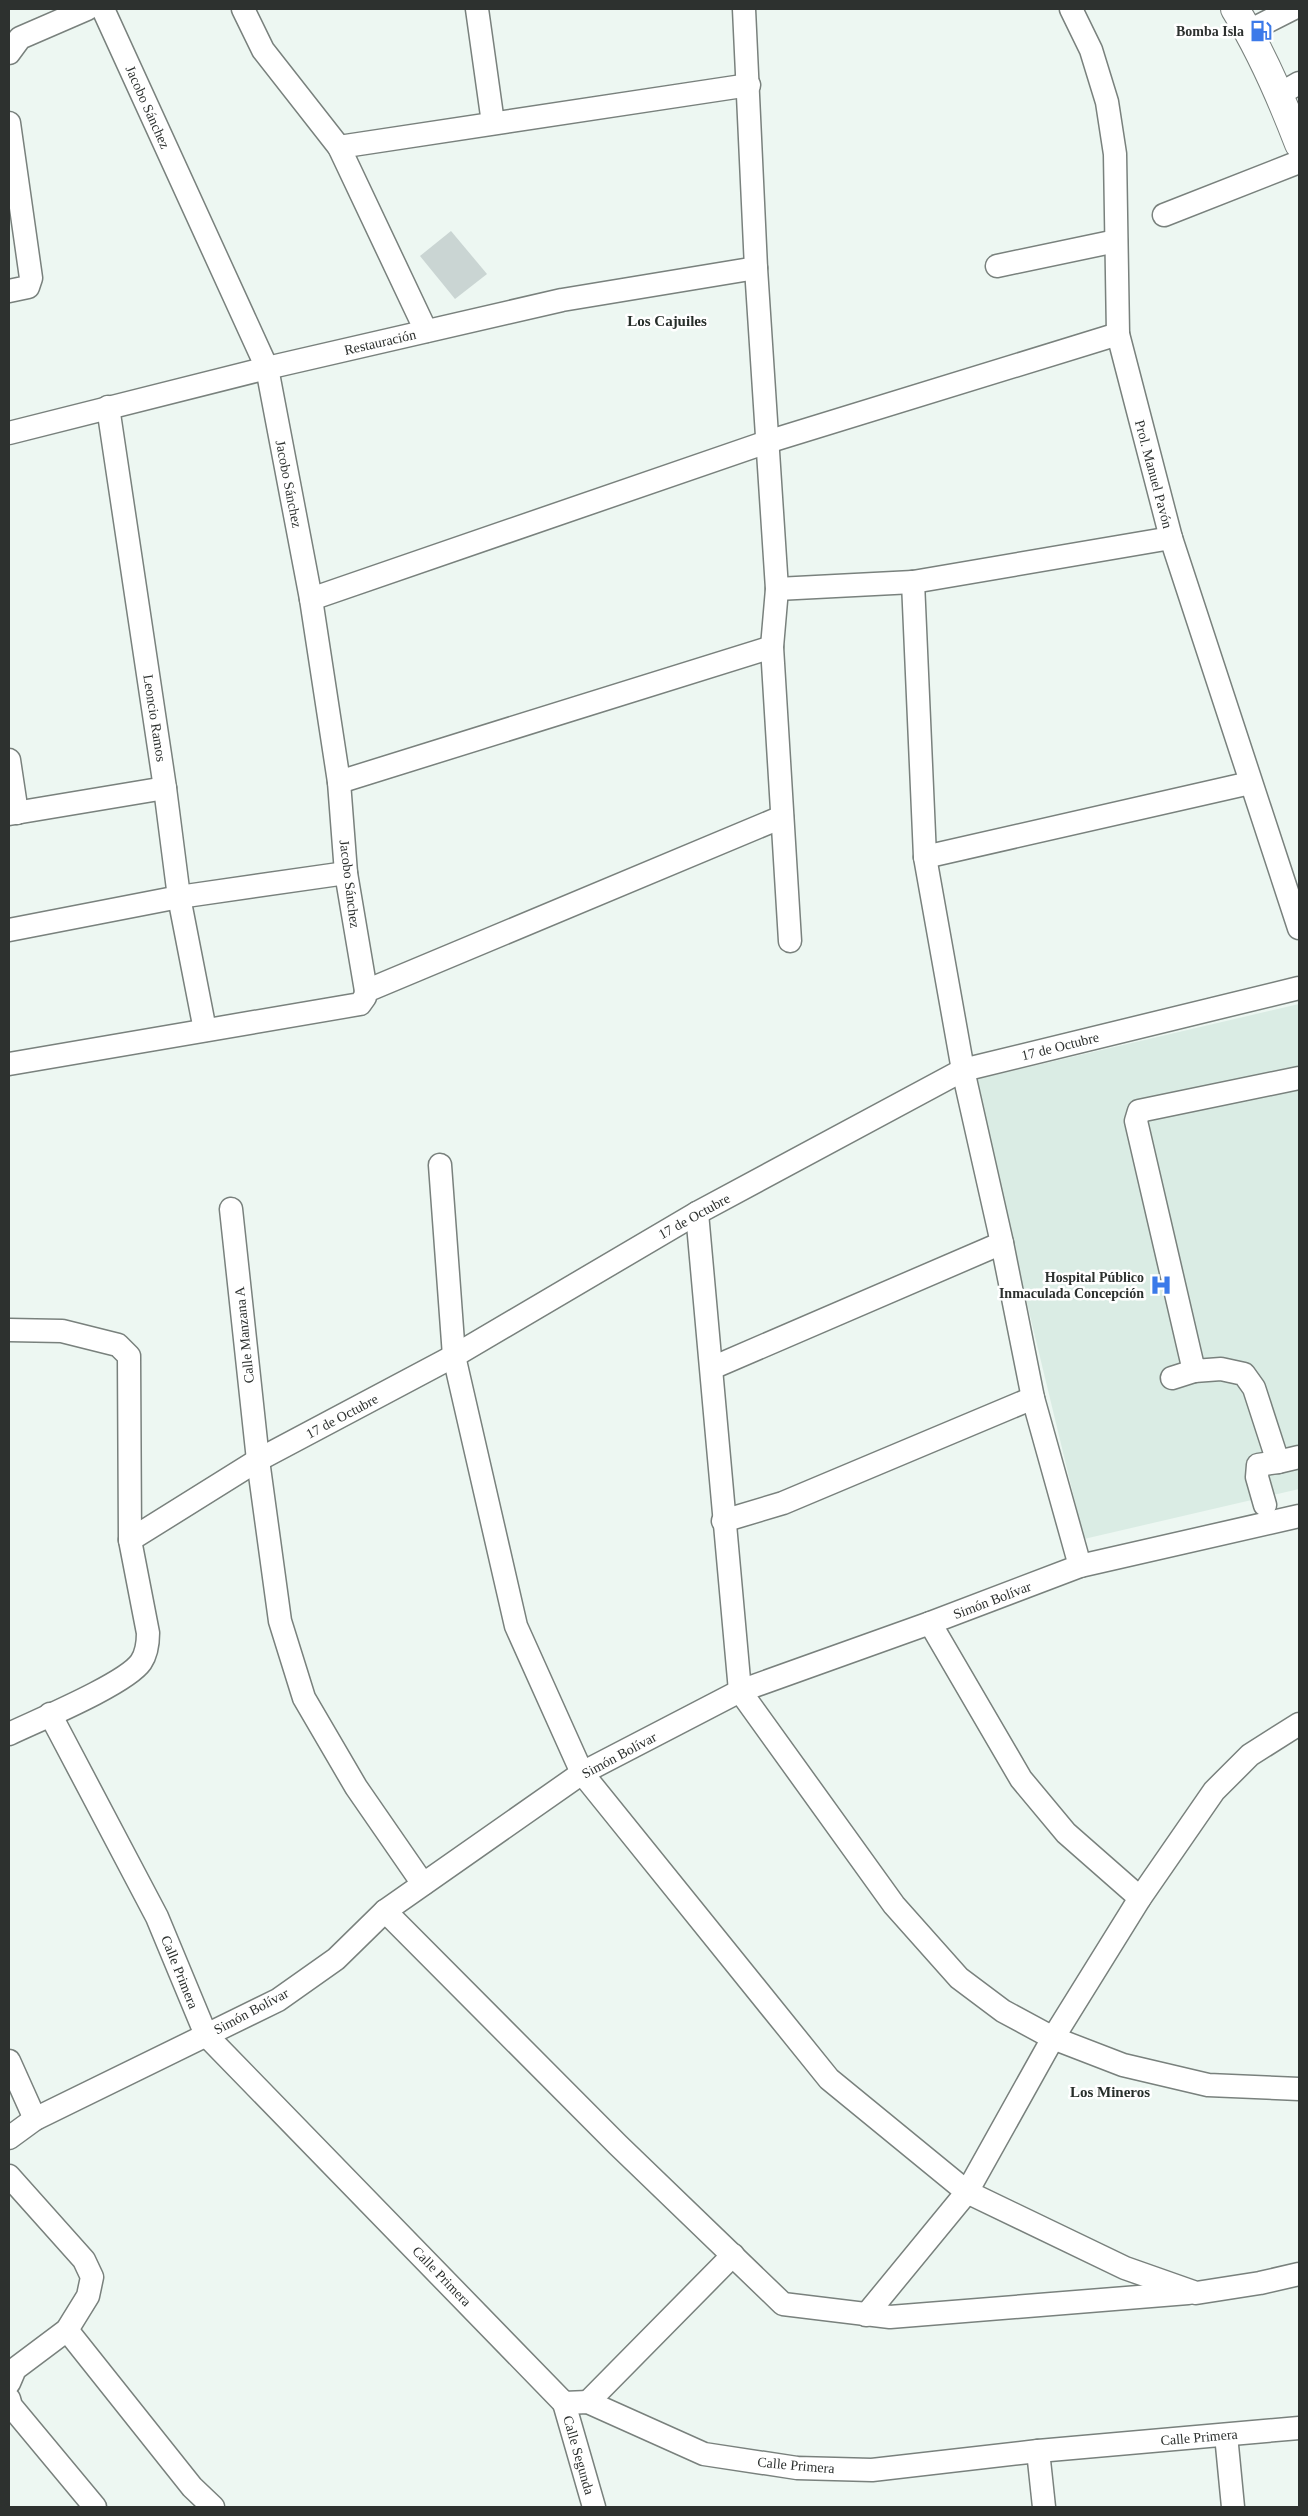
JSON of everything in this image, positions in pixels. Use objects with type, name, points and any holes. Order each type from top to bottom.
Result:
[{"type":"main road","points":[[1242,20],[1290,89],[1299,144]]},
{"type":"street","points":[[9,53],[20,38],[88,9]]},
{"type":"street","name":"Jacobo Sánchez","points":[[103,9],[267,368],[311,599],[339,782],[346,873],[366,991]]},
{"type":"street","points":[[243,9],[263,50],[339,147],[426,331]]},
{"type":"street","points":[[477,9],[493,123]]},
{"type":"street","points":[[744,9],[756,268],[777,590],[772,647],[790,941]]},
{"type":"street","name":"Prol. Manuel Pavón","points":[[1071,9],[1091,50],[1107,102],[1115,154],[1118,334],[1171,538],[1299,928]]},
{"type":"street","points":[[1242,20],[1292,9]]},
{"type":"street","points":[[339,147],[749,86]]},
{"type":"street","points":[[9,123],[12,172],[31,278],[28,287],[9,291]]},
{"type":"street","points":[[1164,215],[1299,162]]},
{"type":"street","points":[[997,266],[1116,242]]},
{"type":"street","name":"Restauración","points":[[9,433],[267,368],[562,300],[756,268]]},
{"type":"street","points":[[311,599],[767,442],[1118,334]]},
{"type":"street","name":"Leoncio Ramos","points":[[108,407],[165,788],[179,897],[205,1030]]},
{"type":"street","points":[[777,590],[913,582],[1171,538]]},
{"type":"street","points":[[913,582],[925,858],[963,1070],[1002,1243],[1033,1398],[1080,1566]]},
{"type":"street","points":[[339,782],[772,647]]},
{"type":"street","points":[[9,760],[13,814],[165,788]]},
{"type":"street","points":[[925,858],[1250,783]]},
{"type":"street","points":[[9,1064],[360,1004],[365,997],[366,991],[782,817]]},
{"type":"street","points":[[9,930],[179,897],[346,873]]},
{"type":"street","name":"17 de Octubre","points":[[130,1540],[258,1460],[454,1356],[697,1213],[963,1070],[1299,988]]},
{"type":"street","points":[[1194,1371],[1136,1121],[1139,1111],[1299,1078]]},
{"type":"street","points":[[440,1165],[454,1356],[516,1626],[582,1773],[829,2079],[967,2192],[1125,2268],[1196,2293]]},
{"type":"street","name":"Calle Manzana A","points":[[231,1209],[258,1460],[280,1621],[304,1698],[356,1787],[423,1884]]},
{"type":"street","points":[[697,1213],[712,1368],[723,1521],[740,1691],[894,1905],[958,1978],[1003,2011],[1053,2038],[1123,2064],[1208,2085],[1299,2089]]},
{"type":"street","points":[[712,1368],[1002,1243]]},
{"type":"street","points":[[9,1330],[62,1331],[118,1345],[129,1356],[130,1540],[148,1633],[148,1648],[140,1664],[116,1682],[9,1734]]},
{"type":"street","points":[[1172,1378],[1208,1368],[1244,1374],[1254,1388],[1289,1459],[1258,1465],[1257,1477],[1265,1505]]},
{"type":"street","points":[[723,1521],[783,1503],[1033,1398]]},
{"type":"street","name":"Simón Bolívar","points":[[9,2138],[35,2119],[278,2000],[336,1958],[385,1911],[582,1773],[740,1691],[930,1623],[1080,1566],[1299,1516]]},
{"type":"street","points":[[930,1623],[1020,1779],[1066,1834],[1140,1898]]},
{"type":"street","name":"Calle Primera","points":[[50,1714],[157,1917],[206,2035],[564,2403],[588,2402],[704,2454],[797,2468],[872,2470],[1038,2451],[1299,2428]]},
{"type":"street","points":[[866,2315],[967,2192],[1053,2038],[1140,1898],[1214,1791],[1250,1755],[1299,1724]]},
{"type":"street","points":[[385,1911],[610,2138],[783,2304],[890,2317],[1196,2293],[1260,2283],[1299,2274]]},
{"type":"street","points":[[9,2061],[35,2119]]},
{"type":"street","points":[[9,2176],[84,2260],[92,2277],[88,2296],[67,2330],[15,2369],[9,2383]]},
{"type":"street","points":[[588,2402],[733,2255]]},
{"type":"street","points":[[67,2330],[192,2487],[213,2507]]},
{"type":"street","points":[[9,2399],[11,2406],[94,2507]]},
{"type":"street","name":"Calle Segunda","points":[[564,2403],[594,2507]]},
{"type":"street","points":[[1226,2435],[1233,2507]]},
{"type":"street","points":[[1038,2451],[1044,2507]]},
{"type":"shaded area","name":"Hospital Público Inmaculada Concepción","points":[[1299,1004],[1299,1489],[1084,1539],[973,1080]]},
{"type":"building","points":[[451,231],[487,274],[455,299],[420,256]]},
{"type":"place","name":"Bomba Isla","points":[[1261,31]]},
{"type":"place","name":"Hospital Público Inmaculada Concepción","points":[[1161,1285]]},
{"type":"district","name":"Los Cajuiles","points":[[667,321]]},
{"type":"district","name":"Los Mineros","points":[[1110,2092]]}]
